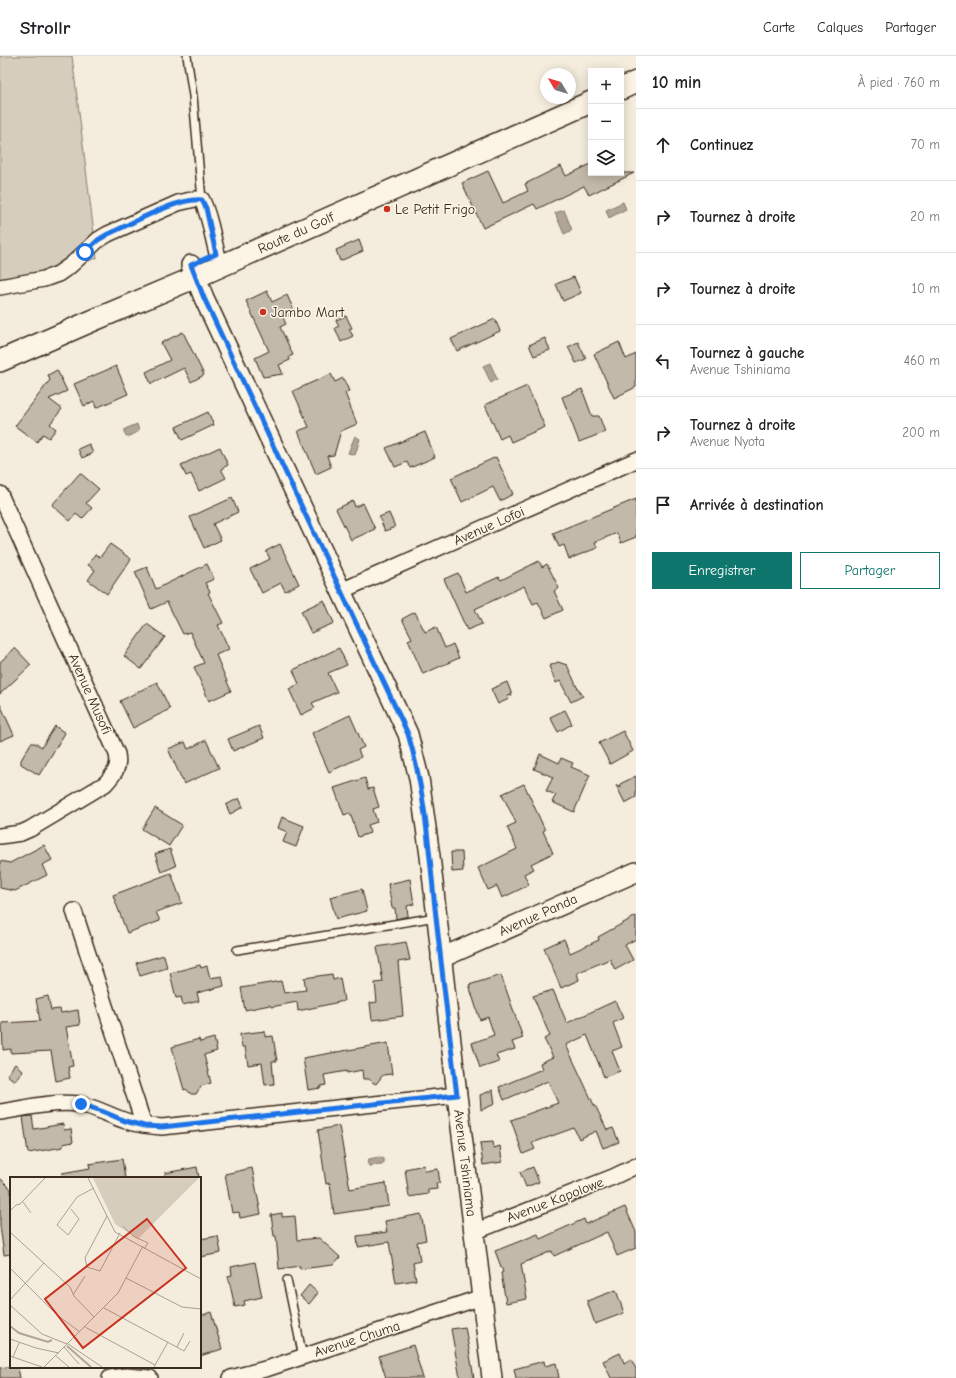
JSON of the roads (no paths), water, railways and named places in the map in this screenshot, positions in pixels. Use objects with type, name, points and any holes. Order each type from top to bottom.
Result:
[{"type":"main road","points":[[624,74],[636,68]]},
{"type":"main road","points":[[624,88],[636,82]]},
{"type":"main road","points":[[576,95],[588,89]]},
{"type":"main road","name":"Route du Golf","points":[[0,361],[86,323],[193,271],[588,103]]},
{"type":"main road","points":[[219,260],[556,104]]},
{"type":"main road","points":[[0,346],[193,271]]},
{"type":"street","points":[[0,287],[44,279],[58,274],[71,266],[98,240],[108,234],[178,203],[195,199],[202,200],[206,208],[219,260]]},
{"type":"street","name":"Avenue Tshiniama","points":[[193,271],[204,298],[408,734],[414,756],[419,778],[492,1378]]},
{"type":"street","name":"Avenue Lofoi","points":[[341,591],[636,460]]},
{"type":"street","name":"Avenue Musofi","points":[[0,494],[117,754],[118,761],[118,766],[114,774],[105,784],[30,829],[21,833],[0,836]]},
{"type":"street","name":"Avenue Panda","points":[[440,958],[636,872]]},
{"type":"street","points":[[74,911],[144,1126]]},
{"type":"street","points":[[0,1112],[60,1102],[81,1104],[125,1121],[144,1126],[162,1127],[457,1095]]},
{"type":"street","name":"Avenue Kapolowe","points":[[474,1232],[613,1177],[636,1166]]},
{"type":"street","name":"Avenue Chuma","points":[[231,1378],[303,1357],[482,1298]]},
{"type":"street","points":[[110,1378],[126,1376],[150,1378]]},
{"type":"lane","points":[[187,56],[193,96],[202,200]]},
{"type":"lane","points":[[237,950],[436,917]]},
{"type":"lane","points":[[288,1280],[303,1357]]},
{"type":"place","name":"Le Petit Frigo","points":[[387,209]]},
{"type":"place","name":"Jambo Mart","points":[[263,312]]}]
